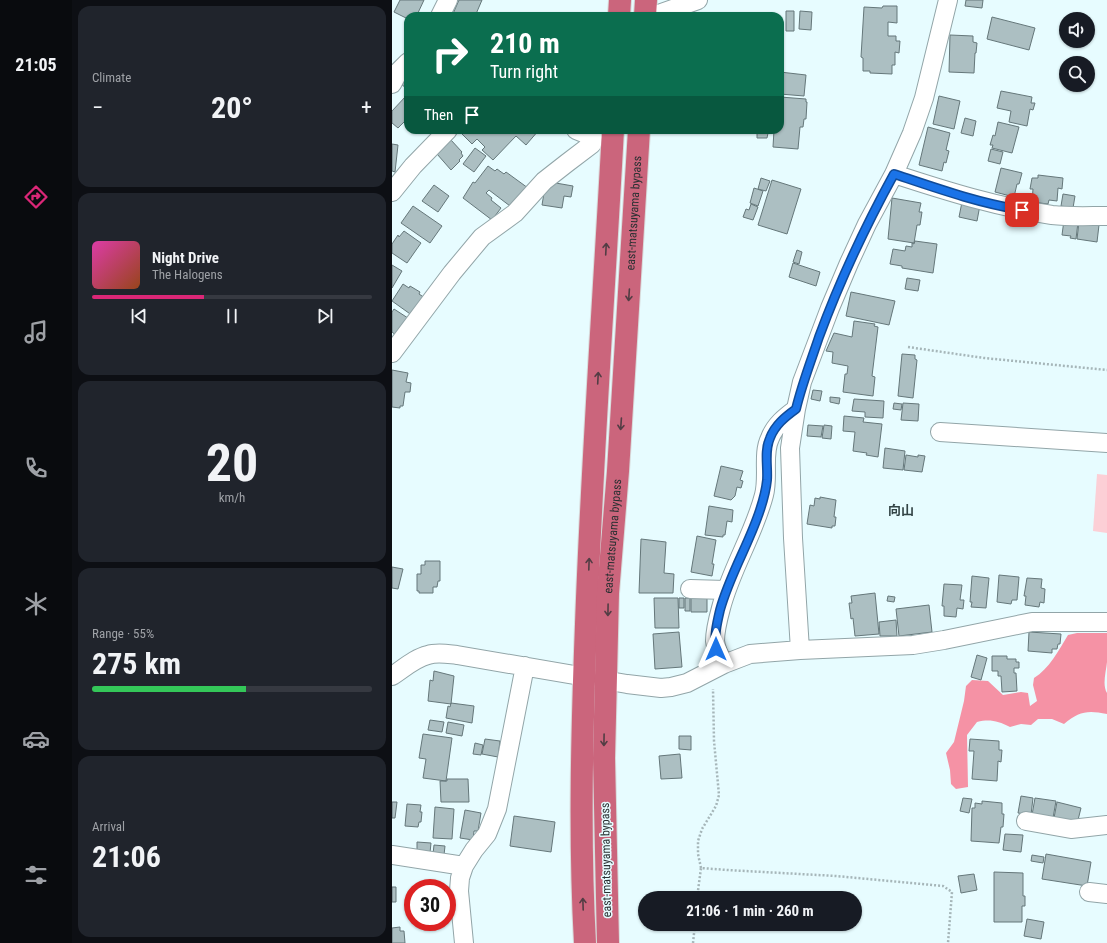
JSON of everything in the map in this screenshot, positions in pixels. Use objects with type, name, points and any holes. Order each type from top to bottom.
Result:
[{"type":"highway","points":[[619,12],[620,0]]},
{"type":"highway","points":[[645,12],[646,0]]},
{"type":"highway","name":"east-matsuyama bypass","points":[[585,943],[582,789],[584,677],[591,506],[613,134]]},
{"type":"highway","name":"east-matsuyama bypass","points":[[608,943],[604,758],[608,592],[618,471],[639,134]]},
{"type":"street","points":[[442,12],[448,0]]},
{"type":"street","points":[[664,12],[698,0]]},
{"type":"street","points":[[800,650],[790,448],[802,382],[830,308],[867,224],[894,174],[912,133],[924,98],[948,0]]},
{"type":"street","points":[[392,84],[399,71],[404,66]]},
{"type":"street","points":[[392,192],[413,166],[444,134]]},
{"type":"street","points":[[392,353],[452,273],[482,237],[515,213],[544,181],[592,144],[593,137],[586,134]]},
{"type":"street","points":[[894,174],[945,191],[1007,207],[1053,215],[1107,216]]},
{"type":"street","points":[[718,667],[715,642],[717,622],[726,590],[760,510],[767,481],[766,447],[769,439],[784,418],[796,409]]},
{"type":"street","points":[[940,432],[1107,443]]},
{"type":"street","points":[[690,589],[726,590]]},
{"type":"street","points":[[392,676],[418,659],[428,655],[439,654],[457,655],[606,681],[661,688],[687,683],[718,667],[750,654],[800,650],[913,645],[1032,622],[1107,622]]},
{"type":"street","points":[[464,943],[459,890],[460,878],[464,866],[474,850],[487,834],[497,808],[525,666]]},
{"type":"street","points":[[1026,821],[1071,829],[1107,825]]},
{"type":"street","points":[[392,855],[464,866]]},
{"type":"street","points":[[1089,892],[1107,894]]},
{"type":"path","points":[[908,347],[984,358],[1107,370]]},
{"type":"path","points":[[698,891],[700,868],[698,841],[702,829],[716,806],[719,796],[714,741],[718,667]]},
{"type":"path","points":[[700,868],[836,876],[943,886],[952,892],[948,943]]},
{"type":"path","points":[[692,943],[693,931]]},
{"type":"shaded area","points":[[1097,474],[1107,475],[1107,533],[1093,531]]},
{"type":"shaded area","points":[[1077,633],[1107,633],[1105,682],[1107,693],[1107,714],[1089,712],[1079,714],[1064,724],[1052,719],[1038,719],[1031,725],[1021,724],[1010,727],[994,721],[977,722],[967,735],[968,787],[956,789],[951,784],[950,770],[946,753],[954,742],[966,686],[972,680],[988,681],[1003,695],[1021,692],[1028,693],[1030,706],[1037,701],[1033,685],[1034,678],[1049,664],[1068,635]]},
{"type":"building","points":[[400,0],[424,0],[418,12],[404,12],[404,17],[394,12]]},
{"type":"building","points":[[459,0],[482,0],[477,12],[454,12]]},
{"type":"building","points":[[966,0],[983,0],[982,8],[965,6]]},
{"type":"building","points":[[883,6],[897,6],[897,23],[888,22],[888,36],[896,36],[896,41],[900,41],[899,53],[895,52],[895,65],[892,65],[892,74],[870,73],[870,71],[863,71],[863,58],[861,57],[864,7],[882,8]]},
{"type":"building","points":[[786,11],[794,11],[794,31],[786,31]]},
{"type":"building","points":[[800,11],[812,12],[811,30],[799,29]]},
{"type":"building","points":[[992,17],[1035,28],[1029,50],[987,39]]},
{"type":"building","points":[[950,35],[973,36],[973,42],[977,43],[974,73],[949,72]]},
{"type":"building","points":[[784,72],[806,75],[804,96],[784,94]]},
{"type":"building","points":[[404,77],[404,86],[399,82]]},
{"type":"building","points":[[1001,91],[1032,97],[1031,103],[1035,103],[1033,110],[1030,109],[1027,126],[1009,122],[1011,111],[997,108]]},
{"type":"building","points":[[939,96],[960,101],[954,129],[933,124]]},
{"type":"building","points":[[784,97],[806,99],[806,119],[804,119],[803,127],[800,127],[798,149],[773,147],[774,134],[784,134]]},
{"type":"building","points":[[404,98],[404,122],[398,128],[392,123],[392,111]]},
{"type":"building","points":[[965,118],[976,121],[973,136],[961,133]]},
{"type":"building","points":[[998,122],[1019,127],[1012,153],[992,148],[993,145],[990,145],[993,135],[995,136]]},
{"type":"building","points":[[928,127],[950,133],[946,150],[949,151],[942,171],[919,165]]},
{"type":"building","points":[[462,134],[536,134],[526,145],[516,136],[493,160],[482,150],[485,147],[477,139],[472,144]]},
{"type":"building","points":[[757,134],[768,134],[767,138],[757,138]]},
{"type":"building","points":[[451,140],[462,152],[461,153],[463,156],[451,170],[437,154]]},
{"type":"building","points":[[392,144],[398,145],[395,172],[392,171]]},
{"type":"building","points":[[475,148],[486,156],[474,172],[463,164]]},
{"type":"building","points":[[991,149],[1003,152],[1000,164],[988,161]]},
{"type":"building","points":[[488,166],[495,171],[497,169],[504,174],[506,172],[528,188],[510,206],[489,190],[486,193],[492,198],[491,200],[501,208],[492,220],[463,198],[473,182],[475,183]]},
{"type":"building","points":[[1001,168],[1022,173],[1019,184],[1017,184],[1014,197],[995,192]]},
{"type":"building","points":[[1038,175],[1063,178],[1062,189],[1058,188],[1057,201],[1049,200],[1048,204],[1032,202],[1033,189],[1030,189],[1032,178],[1038,178]]},
{"type":"building","points":[[761,178],[770,181],[766,191],[758,189]]},
{"type":"building","points":[[772,180],[801,189],[787,234],[758,225]]},
{"type":"building","points":[[550,182],[573,186],[571,197],[564,196],[562,208],[542,205],[545,187]]},
{"type":"building","points":[[434,185],[449,196],[438,212],[422,201]]},
{"type":"building","points":[[754,188],[763,191],[758,206],[750,203]]},
{"type":"building","points":[[1063,194],[1075,196],[1073,208],[1061,206]]},
{"type":"building","points":[[892,198],[921,203],[919,212],[922,212],[920,225],[917,225],[914,243],[888,239]]},
{"type":"building","points":[[962,202],[980,205],[977,221],[959,217]]},
{"type":"building","points":[[751,204],[758,207],[753,220],[743,217],[746,209],[749,210]]},
{"type":"building","points":[[413,206],[442,226],[430,243],[401,223]]},
{"type":"building","points":[[1064,220],[1078,222],[1076,239],[1070,238],[1071,236],[1062,235]]},
{"type":"building","points":[[1079,222],[1099,225],[1097,242],[1077,239]]},
{"type":"building","points":[[404,231],[421,243],[407,263],[392,253],[392,244],[398,235],[399,237]]},
{"type":"building","points":[[915,241],[937,244],[933,273],[902,268],[902,266],[890,264],[893,249],[905,251],[906,246],[912,247],[912,243],[914,244]]},
{"type":"building","points":[[797,250],[802,252],[799,264],[793,262]]},
{"type":"building","points":[[793,263],[820,272],[816,286],[789,277]]},
{"type":"building","points":[[392,265],[402,271],[392,288]]},
{"type":"building","points":[[907,278],[920,280],[918,291],[905,289]]},
{"type":"building","points":[[403,284],[420,292],[419,294],[425,298],[413,316],[392,301]]},
{"type":"building","points":[[851,292],[895,301],[889,325],[846,316]]},
{"type":"building","points":[[394,309],[411,320],[397,336],[392,332],[392,312]]},
{"type":"building","points":[[854,321],[875,324],[874,326],[878,327],[872,376],[875,377],[873,396],[843,392],[845,374],[847,374],[848,366],[832,363],[833,352],[826,351],[834,333],[852,337]]},
{"type":"building","points":[[902,354],[915,355],[915,359],[917,360],[913,398],[898,396]]},
{"type":"building","points":[[392,370],[408,373],[406,382],[411,383],[410,392],[405,392],[403,406],[400,406],[400,408],[392,407]]},
{"type":"building","points":[[813,390],[822,391],[820,401],[811,399]]},
{"type":"building","points":[[830,397],[840,398],[839,404],[830,402]]},
{"type":"building","points":[[854,399],[884,401],[883,418],[865,417],[865,412],[852,411]]},
{"type":"building","points":[[894,403],[902,404],[901,410],[893,409]]},
{"type":"building","points":[[903,403],[919,404],[918,421],[901,420]]},
{"type":"building","points":[[844,416],[864,418],[863,422],[882,424],[878,457],[866,455],[867,453],[853,451],[855,432],[843,431]]},
{"type":"building","points":[[808,425],[823,426],[821,437],[807,436]]},
{"type":"building","points":[[824,425],[832,426],[831,439],[822,438]]},
{"type":"building","points":[[885,448],[905,451],[903,470],[883,468]]},
{"type":"building","points":[[906,455],[918,457],[918,455],[925,456],[922,472],[904,470]]},
{"type":"building","points":[[721,466],[743,471],[740,480],[743,481],[741,488],[737,487],[735,496],[731,500],[714,496]]},
{"type":"building","points":[[820,497],[836,500],[834,517],[836,517],[835,526],[832,526],[832,528],[807,524],[810,505],[814,506],[815,498],[820,499]]},
{"type":"building","points":[[709,506],[733,510],[732,522],[727,521],[725,535],[723,535],[723,537],[705,535]]},
{"type":"building","points":[[697,536],[716,540],[712,564],[714,564],[712,576],[691,572]]},
{"type":"building","points":[[641,539],[666,542],[664,573],[674,574],[673,593],[639,593]]},
{"type":"building","points":[[425,561],[440,561],[440,581],[438,581],[437,587],[433,587],[433,593],[419,593],[419,591],[417,591],[417,574],[421,574],[421,565],[425,565]]},
{"type":"building","points":[[392,567],[403,569],[398,589],[392,588]]},
{"type":"building","points":[[999,575],[1019,577],[1017,600],[1012,600],[1011,604],[997,602]]},
{"type":"building","points":[[972,576],[989,578],[986,608],[971,607]]},
{"type":"building","points":[[1027,578],[1042,579],[1041,588],[1045,589],[1044,603],[1040,602],[1039,607],[1025,605],[1026,596],[1024,596]]},
{"type":"building","points":[[944,584],[962,585],[960,600],[964,600],[963,609],[957,608],[956,617],[944,616],[944,606],[942,606]]},
{"type":"building","points":[[875,593],[879,634],[855,636],[853,618],[851,619],[849,603],[852,603],[851,596]]},
{"type":"building","points":[[691,595],[707,596],[707,612],[691,612]]},
{"type":"building","points":[[888,596],[895,597],[894,602],[887,601]]},
{"type":"building","points":[[654,598],[678,598],[679,628],[655,628]]},
{"type":"building","points":[[679,598],[684,598],[684,608],[679,608]]},
{"type":"building","points":[[685,598],[690,598],[690,611],[685,611]]},
{"type":"building","points":[[929,605],[932,632],[899,636],[896,609]]},
{"type":"building","points":[[896,620],[897,636],[880,636],[879,622]]},
{"type":"building","points":[[679,632],[682,667],[655,669],[653,634]]},
{"type":"building","points":[[1029,632],[1061,634],[1060,644],[1058,644],[1057,649],[1052,649],[1052,653],[1028,651]]},
{"type":"building","points":[[977,655],[987,658],[981,680],[971,677]]},
{"type":"building","points":[[992,656],[1007,656],[1007,659],[1016,659],[1016,662],[1019,662],[1019,668],[1014,668],[1014,673],[1016,673],[1017,691],[1002,692],[1001,676],[998,676],[998,671],[992,671]]},
{"type":"building","points":[[434,671],[454,676],[451,704],[428,701],[430,680],[433,681]]},
{"type":"building","points":[[451,703],[474,706],[472,723],[446,718],[448,706],[450,707]]},
{"type":"building","points":[[430,720],[444,722],[442,732],[428,730]]},
{"type":"building","points":[[448,722],[464,725],[462,736],[446,733]]},
{"type":"building","points":[[423,734],[452,738],[446,781],[423,778],[426,759],[419,758]]},
{"type":"building","points":[[679,736],[691,736],[691,750],[679,749]]},
{"type":"building","points":[[485,739],[500,741],[498,757],[482,754]]},
{"type":"building","points":[[970,739],[999,741],[999,750],[1002,750],[1001,762],[998,761],[997,781],[972,779],[974,751],[969,751]]},
{"type":"building","points":[[475,743],[483,745],[481,755],[473,754]]},
{"type":"building","points":[[680,754],[682,778],[661,779],[659,756]]},
{"type":"building","points":[[447,779],[468,779],[469,802],[441,802],[440,781],[447,781]]},
{"type":"building","points":[[1021,796],[1033,798],[1031,815],[1018,813]]},
{"type":"building","points":[[963,798],[972,799],[969,813],[960,811]]},
{"type":"building","points":[[1035,798],[1056,801],[1053,818],[1032,815]]},
{"type":"building","points":[[982,801],[1002,803],[1002,814],[1004,814],[1003,827],[1001,827],[999,843],[971,841],[972,808],[975,808],[975,803],[982,804]]},
{"type":"building","points":[[392,802],[397,802],[395,818],[392,818]]},
{"type":"building","points":[[1057,802],[1081,808],[1077,824],[1054,818]]},
{"type":"building","points":[[407,804],[421,805],[421,822],[419,822],[418,827],[405,826]]},
{"type":"building","points":[[435,807],[454,809],[452,839],[433,838]]},
{"type":"building","points":[[465,810],[481,813],[478,831],[474,831],[473,840],[460,838]]},
{"type":"building","points":[[514,816],[555,822],[551,852],[510,846]]},
{"type":"building","points":[[1005,834],[1023,835],[1021,852],[1003,850]]},
{"type":"building","points":[[417,842],[431,843],[430,853],[417,852]]},
{"type":"building","points":[[434,845],[445,846],[444,855],[433,854]]},
{"type":"building","points":[[1046,854],[1091,862],[1087,886],[1042,879]]},
{"type":"building","points":[[1032,855],[1044,857],[1043,863],[1031,861]]},
{"type":"building","points":[[994,872],[1023,873],[1023,896],[1025,896],[1025,906],[1022,906],[1022,922],[994,922]]},
{"type":"building","points":[[974,874],[977,890],[961,893],[958,876]]},
{"type":"building","points":[[392,887],[396,887],[396,902],[392,902]]},
{"type":"building","points":[[1027,919],[1044,922],[1041,939],[1024,936]]},
{"type":"building","points":[[400,927],[400,931],[404,931],[405,943],[392,943],[392,928]]},
{"type":"district","name":"向山","points":[[901,510]]},
{"type":"route","points":[[716,649],[715,642],[717,622],[726,590],[760,510],[765,491],[767,481],[766,447],[772,433],[784,418],[796,409],[802,382],[830,308],[867,224],[894,174],[945,191],[1022,210]]}]
